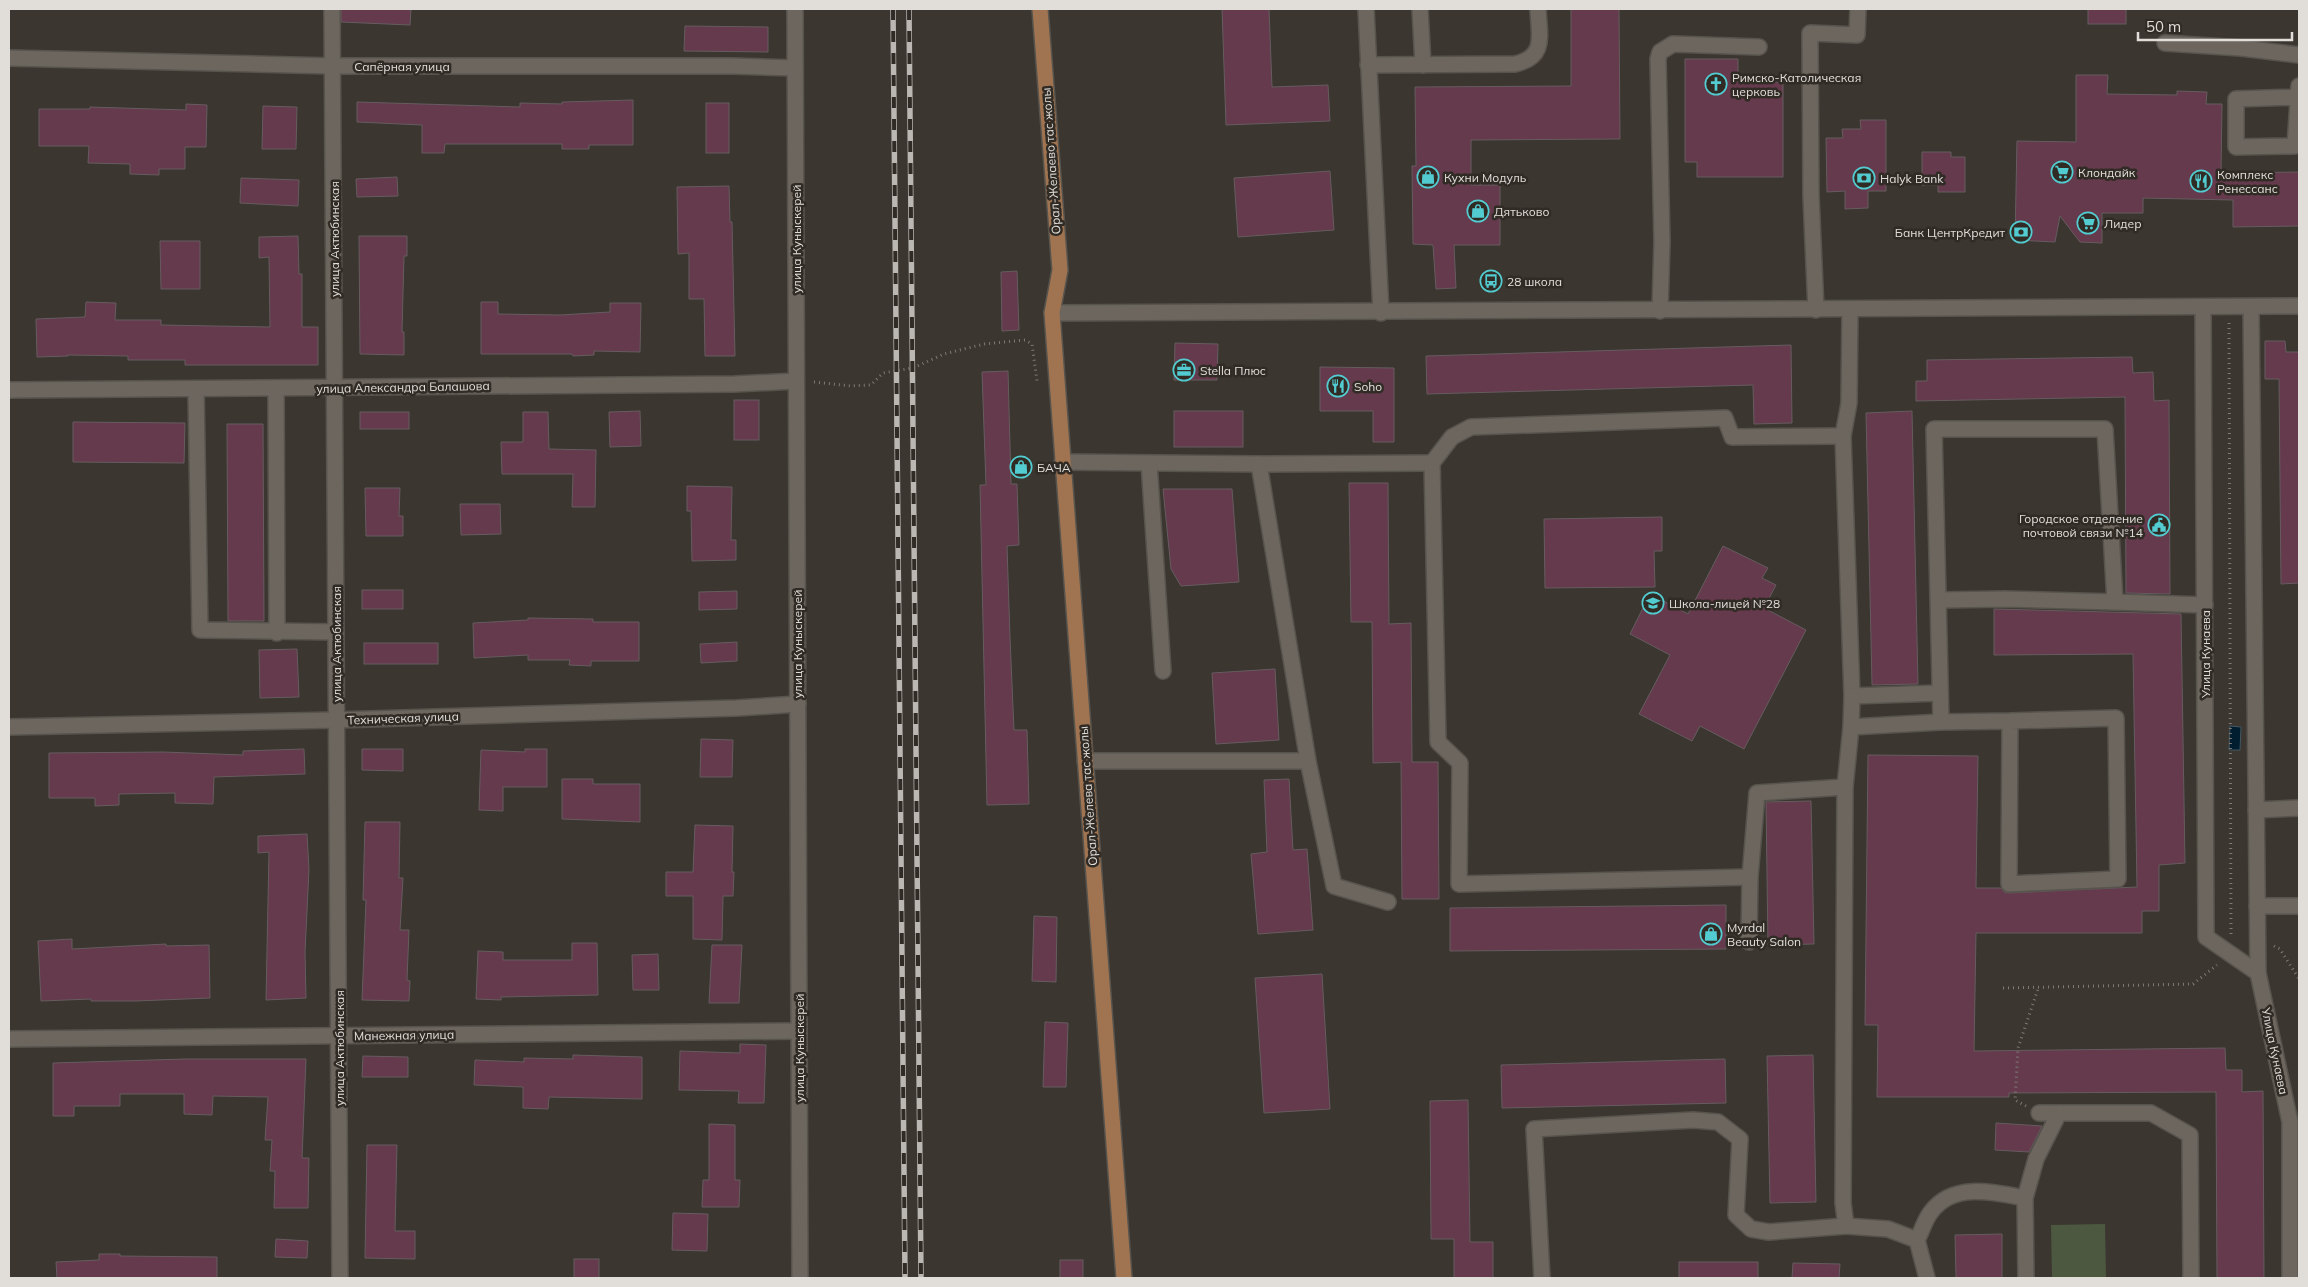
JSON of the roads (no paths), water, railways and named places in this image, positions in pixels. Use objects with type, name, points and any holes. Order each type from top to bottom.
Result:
[{"type":"main road","name":"Орал-Желаево тас жолы","points":[[1040,9],[1060,270],[1052,313]]},
{"type":"main road","name":"Орал-Желева тас жолы","points":[[1052,313],[1124,1278]]},
{"type":"street","name":"улица Актюбинская","points":[[332,9],[340,1278]]},
{"type":"street","name":"улица Куныскерей","points":[[795,9],[800,1278]]},
{"type":"street","points":[[1366,9],[1381,313]]},
{"type":"street","points":[[1420,9],[1423,65]]},
{"type":"street","points":[[1368,65],[1516,64],[1528,61],[1536,54],[1540,42],[1538,9]]},
{"type":"street","points":[[1816,310],[1811,196],[1810,33],[1857,35],[1858,9]]},
{"type":"street","points":[[2165,43],[2241,48],[2299,55]]},
{"type":"street","points":[[1660,311],[1661,222],[1658,59],[1660,52],[1673,44],[1759,47]]},
{"type":"street","name":"Сапёрная улица","points":[[9,58],[332,66],[733,66],[795,68]]},
{"type":"street","points":[[2298,91],[2295,146],[2236,147],[2236,99],[2298,91]]},
{"type":"street","name":"Улица Кунаева","points":[[2251,306],[2258,973],[2290,1122],[2295,1183],[2290,1278]]},
{"type":"street","points":[[1052,313],[1381,313],[2299,306]]},
{"type":"street","name":"Улица Кунаева","points":[[2203,307],[2206,937],[2258,973]]},
{"type":"street","points":[[1846,1226],[1843,1203],[1845,787],[1852,696],[1843,436],[1850,403],[1850,310]]},
{"type":"street","name":"улица Александра Балашова","points":[[9,390],[735,384],[796,381]]},
{"type":"street","points":[[196,389],[200,630],[278,633],[336,632]]},
{"type":"street","points":[[276,389],[278,633]]},
{"type":"street","points":[[1750,877],[1459,884],[1460,763],[1438,742],[1432,463],[1452,437],[1471,427],[1725,418],[1732,437],[1843,436]]},
{"type":"street","points":[[1941,722],[1934,429],[2105,429],[2115,602]]},
{"type":"street","points":[[1062,462],[1432,463]]},
{"type":"street","points":[[1149,463],[1163,671]]},
{"type":"street","points":[[1260,464],[1308,761],[1334,886],[1388,902]]},
{"type":"street","points":[[1939,600],[2005,599],[2205,605]]},
{"type":"street","points":[[1852,696],[1940,693]]},
{"type":"street","name":"Техническая улица","points":[[9,727],[728,709],[798,704]]},
{"type":"street","points":[[1851,727],[1941,722],[2116,718],[2118,878],[2010,884],[2010,721]]},
{"type":"street","points":[[1086,761],[1308,761]]},
{"type":"street","points":[[1749,942],[1750,877],[1757,792],[1845,787]]},
{"type":"street","points":[[2256,810],[2299,808]]},
{"type":"street","points":[[2257,906],[2299,906]]},
{"type":"street","name":"Манежная улица","points":[[9,1039],[799,1030]]},
{"type":"street","points":[[2039,1113],[2151,1113],[2190,1134],[2191,1278]]},
{"type":"street","points":[[2026,1278],[2025,1198],[2036,1159],[2059,1113]]},
{"type":"street","points":[[1542,1278],[1534,1129],[1693,1120],[1718,1122],[1740,1139],[1736,1215],[1751,1229],[1769,1232],[1846,1226],[1888,1229],[1918,1240]]},
{"type":"street","points":[[1927,1278],[1918,1240],[1930,1212],[1948,1196],[1982,1190],[2025,1198]]},
{"type":"water","points":[[2230,726],[2241,727],[2240,750],[2229,750]]},
{"type":"railway","points":[[893,9],[905,1278]]},
{"type":"railway","points":[[909,9],[921,1278]]},
{"type":"place","name":"Римско-Католическая церковь","points":[[1716,84]]},
{"type":"place","name":"Клондайк","points":[[2062,172]]},
{"type":"place","name":"Кухни Модуль","points":[[1428,177]]},
{"type":"place","name":"Halyk Bank","points":[[1864,178]]},
{"type":"place","name":"Комплекс Ренессанс","points":[[2201,181]]},
{"type":"place","name":"Дятьково","points":[[1478,211]]},
{"type":"place","name":"Лидер","points":[[2088,223]]},
{"type":"place","name":"Банк ЦентрКредит","points":[[2021,232]]},
{"type":"place","name":"28 школа","points":[[1491,281]]},
{"type":"place","name":"Stella Плюс","points":[[1184,370]]},
{"type":"place","name":"Soho","points":[[1338,386]]},
{"type":"place","name":"БАЧА","points":[[1021,467]]},
{"type":"place","name":"Городское отделение почтовой связи №14","points":[[2159,525]]},
{"type":"place","name":"Школа-лицей №28","points":[[1653,603]]},
{"type":"place","name":"Myrdal Beauty Salon","points":[[1711,934]]}]
